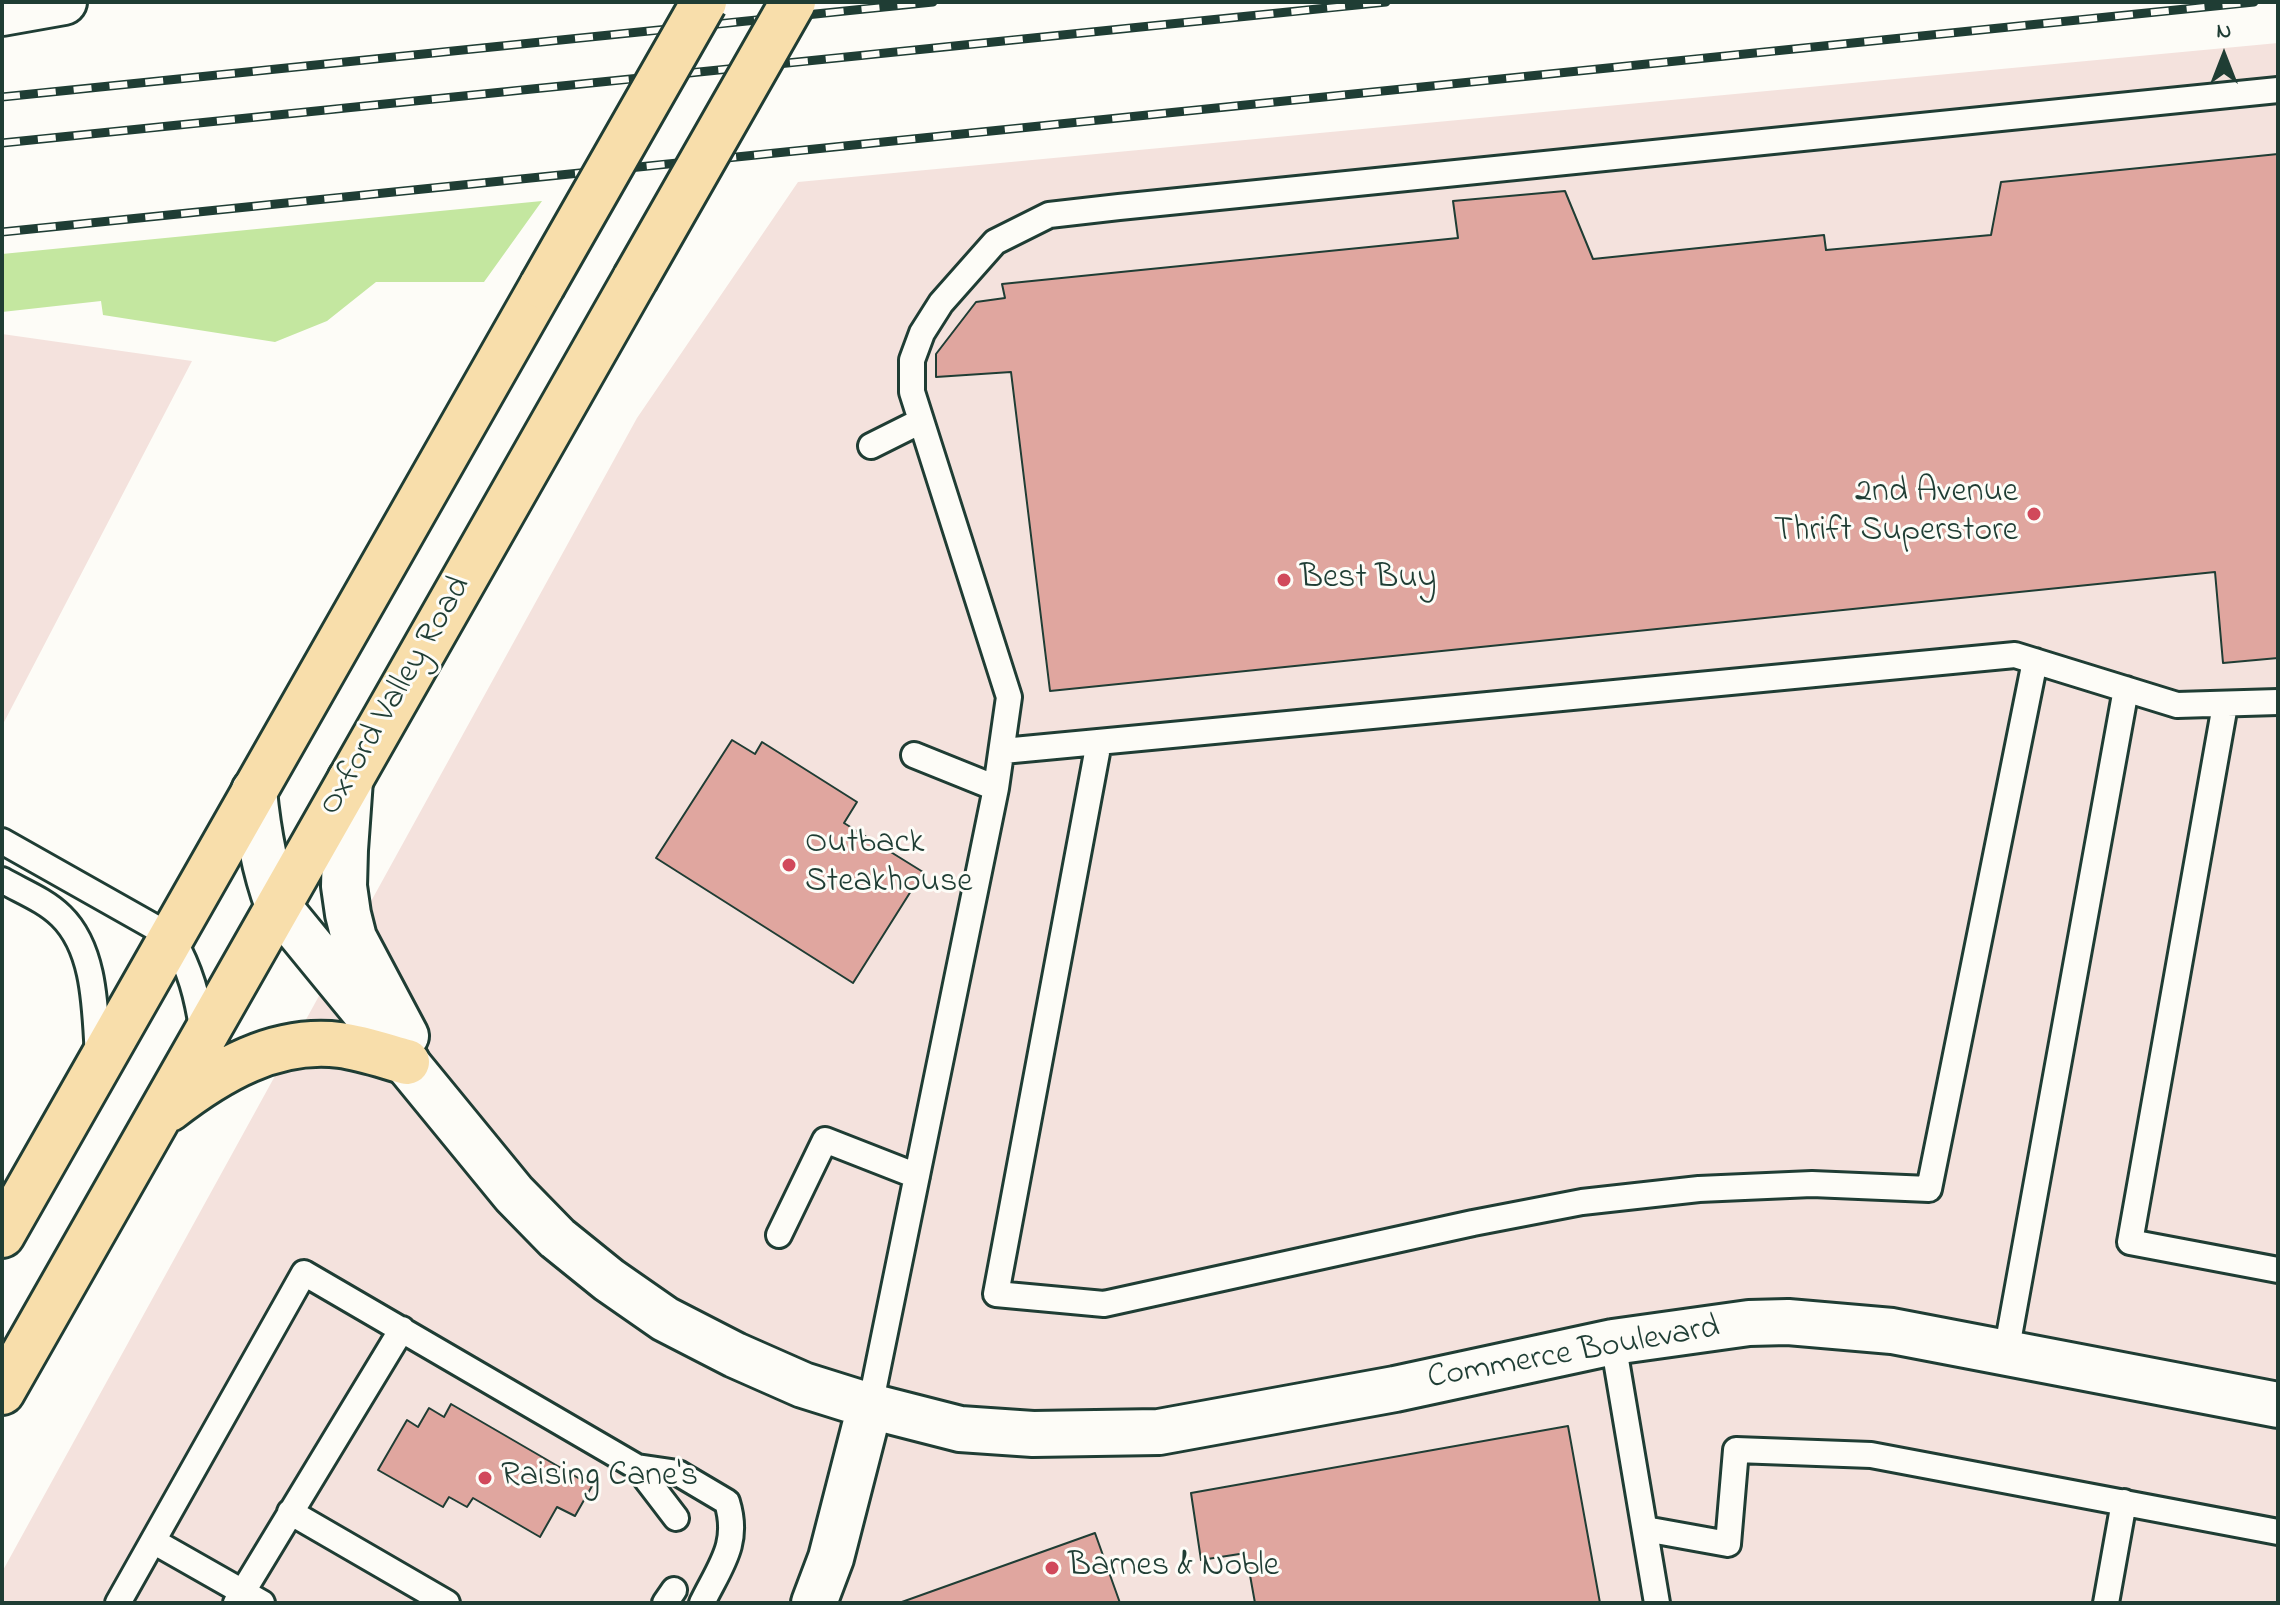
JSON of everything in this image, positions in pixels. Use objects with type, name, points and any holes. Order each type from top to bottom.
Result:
[{"type":"main road","points":[[2,1235],[704,2]]},
{"type":"main road","name":"Oxford Valley Road","points":[[2,1392],[793,2]]},
{"type":"main road","points":[[158,1118],[205,1081],[277,1049],[338,1045],[407,1062]]},
{"type":"street","points":[[2,13],[64,2]]},
{"type":"street","name":"Commerce Boulevard","points":[[350,780],[344,886],[354,938],[438,1098]]},
{"type":"street","name":"Commerce Boulevard","points":[[254,791],[265,872],[278,906],[514,1194],[557,1238],[665,1319],[803,1385],[870,1406],[960,1429],[1033,1434],[1159,1432],[1395,1389],[1613,1342],[1749,1323],[1788,1322],[1892,1331],[2278,1405]]},
{"type":"street","points":[[814,1603],[831,1558],[870,1406]]},
{"type":"lane","points":[[870,1406],[996,788],[1009,697],[912,392],[912,360],[922,333],[941,303],[995,242],[1049,215],[2278,90]]},
{"type":"lane","points":[[871,446],[921,421]]},
{"type":"lane","points":[[1003,751],[2008,655],[2177,705],[2278,702]]},
{"type":"lane","points":[[1099,742],[996,1294],[1104,1304],[1582,1202],[1699,1189],[1812,1184],[1929,1189],[2035,661]]},
{"type":"lane","points":[[2006,1353],[2126,689]]},
{"type":"lane","points":[[2225,705],[2130,1242],[2278,1270]]},
{"type":"lane","points":[[914,755],[996,788]]},
{"type":"lane","points":[[2,841],[172,937],[188,964],[197,990],[203,1038]]},
{"type":"lane","points":[[2,880],[61,916],[73,932],[83,952],[90,979],[99,1065]]},
{"type":"lane","points":[[779,1235],[825,1140],[917,1176]]},
{"type":"lane","points":[[118,1603],[304,1273],[637,1467],[678,1473],[727,1502],[734,1523],[732,1543],[702,1603]]},
{"type":"lane","points":[[153,1541],[247,1599],[290,1512],[402,1329]]},
{"type":"lane","points":[[1613,1342],[1657,1603]]},
{"type":"lane","points":[[1645,1529],[1728,1544],[1736,1450],[1871,1455],[2278,1532]]},
{"type":"lane","points":[[637,1467],[676,1518]]},
{"type":"lane","points":[[2106,1603],[2124,1502]]},
{"type":"lane","points":[[290,1512],[447,1603]]},
{"type":"shaded area","points":[[2278,43],[2278,1603],[2,1603],[2,1572],[637,418],[798,182]]},
{"type":"shaded area","points":[[2,334],[192,361],[2,726]]},
{"type":"green space","points":[[542,201],[484,282],[376,282],[327,321],[275,342],[103,315],[101,301],[2,312],[2,254]]},
{"type":"building","points":[[2278,154],[2278,658],[2223,663],[2215,572],[1050,691],[1011,372],[936,377],[936,354],[976,302],[1005,298],[1002,284],[1458,238],[1453,201],[1565,191],[1593,259],[1824,235],[1826,250],[1991,235],[2001,182]]},
{"type":"building","name":"Outback Steakhouse","points":[[732,740],[755,754],[762,742],[857,802],[844,823],[923,872],[853,983],[656,858]]},
{"type":"building","name":"Raising Cane's","points":[[451,1404],[592,1486],[575,1516],[557,1507],[540,1537],[473,1498],[467,1507],[449,1497],[443,1507],[378,1470],[407,1420],[418,1427],[429,1408],[444,1417]]},
{"type":"building","points":[[1568,1426],[1600,1603],[1255,1603],[1246,1553],[1201,1560],[1191,1493]]},
{"type":"building","name":"Barnes & Noble","points":[[1095,1533],[1120,1603],[899,1603]]},
{"type":"railway","points":[[2,97],[933,2]]},
{"type":"railway","points":[[2,143],[1386,2]]},
{"type":"railway","points":[[2,232],[2254,2]]},
{"type":"place","name":"2nd Avenue Thrift Superstore","points":[[2034,514]]},
{"type":"place","name":"Best Buy","points":[[1284,580]]},
{"type":"place","name":"Outback Steakhouse","points":[[789,865]]},
{"type":"place","name":"Raising Cane's","points":[[485,1478]]},
{"type":"place","name":"Barnes & Noble","points":[[1052,1568]]}]
